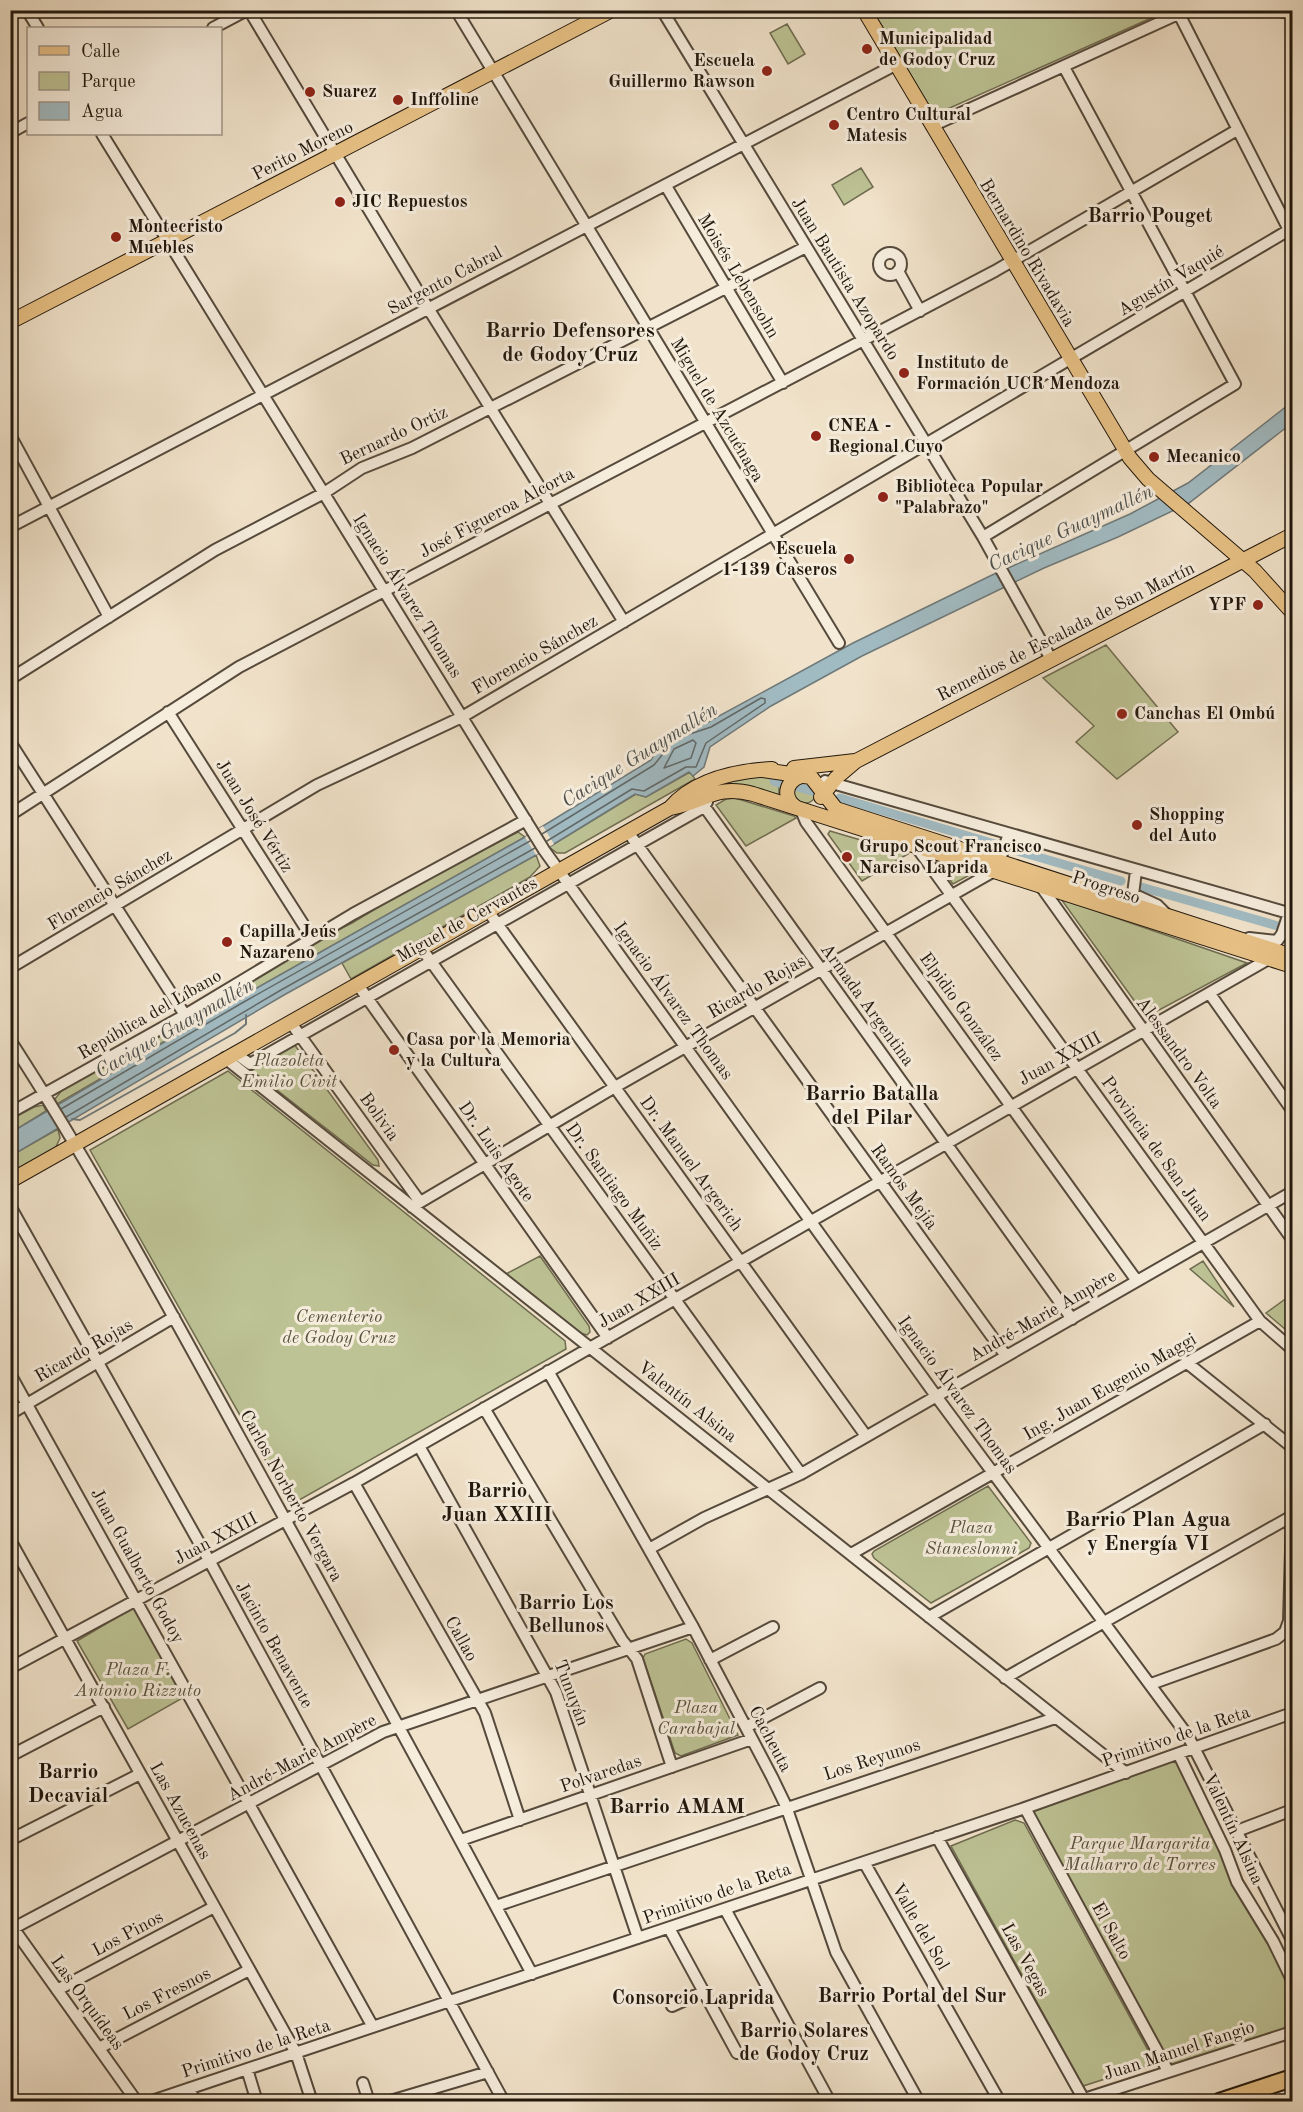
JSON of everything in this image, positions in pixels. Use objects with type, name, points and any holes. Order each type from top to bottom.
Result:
[{"type":"highway","points":[[1219,2102],[1293,2078]]},
{"type":"main road","name":"Perito Moreno","points":[[10,322],[169,242],[612,10]]},
{"type":"main road","name":"Bernardino Rivadavia","points":[[864,10],[1124,451],[1141,472],[1244,561],[1293,612]]},
{"type":"main road","name":"Remedios de Escalada de San Martín","points":[[817,782],[1293,535]]},
{"type":"main road","name":"Remedios de Escalada de San Martín","points":[[817,782],[843,771],[856,761]]},
{"type":"main road","name":"Miguel de Cervantes","points":[[10,1181],[559,872],[670,808],[684,794],[702,784],[737,773],[763,770],[817,782]]},
{"type":"main road","points":[[792,780],[817,782],[817,805],[801,810],[790,802],[787,789],[792,780]]},
{"type":"main road","name":"Progreso","points":[[817,782],[836,808],[1231,937],[1293,966]]},
{"type":"main road","name":"Miguel de Cervantes","points":[[670,808],[735,790],[801,810]]},
{"type":"main road","name":"Progreso","points":[[801,810],[915,845],[999,863],[1040,885],[1272,955],[1293,956]]},
{"type":"street","points":[[27,10],[37,27]]},
{"type":"street","points":[[215,27],[248,10],[428,308],[624,622]]},
{"type":"street","name":"Miguel de Azcuénaga","points":[[456,10],[839,643]]},
{"type":"street","name":"Juan Bautista Azopardo","points":[[662,10],[1003,570],[1051,659]]},
{"type":"street","points":[[932,126],[1181,12],[1237,130]]},
{"type":"street","name":"Sargento Cabral","points":[[10,527],[895,65]]},
{"type":"street","points":[[983,537],[1234,384],[1064,67]]},
{"type":"street","points":[[10,132],[27,124]]},
{"type":"street","name":"José Figueroa Alcorta","points":[[10,815],[239,667],[920,311],[1011,262],[1237,130]]},
{"type":"street","name":"Agustín Vaquié","points":[[1070,361],[1289,230],[1237,130]]},
{"type":"street","name":"Ignacio Álvarez Thomas","points":[[103,135],[544,850],[936,1396],[1151,1684],[1196,1748]]},
{"type":"street","name":"Moisés Lebensohn","points":[[666,186],[783,382]]},
{"type":"street","name":"Bernardo Ortiz","points":[[10,679],[215,550],[324,493],[362,468],[404,452],[806,247]]},
{"type":"street","points":[[898,272],[920,311]]},
{"type":"street","name":"Florencio Sánchez","points":[[10,968],[317,785],[462,717],[1070,361]]},
{"type":"street","points":[[10,435],[109,617]]},
{"type":"street","name":"Juan José Vértiz","points":[[168,712],[312,938]]},
{"type":"street","points":[[10,742],[185,1015]]},
{"type":"street","points":[[843,771],[844,782],[855,791]]},
{"type":"street","points":[[817,782],[1009,834],[1135,875],[1289,916],[1277,941],[1231,937]]},
{"type":"street","name":"Miguel de Cervantes","points":[[230,1056],[249,1064],[637,845],[705,800]]},
{"type":"street","name":"Armada Argentina","points":[[705,800],[821,969],[1072,1318]]},
{"type":"street","name":"Elpidio González","points":[[801,810],[806,822],[1137,1281]]},
{"type":"street","name":"República del Líbano","points":[[10,1113],[185,1015],[312,938],[526,820]]},
{"type":"street","name":"Ramos Mejía","points":[[628,832],[1006,1356]]},
{"type":"street","points":[[999,863],[1009,834]]},
{"type":"street","name":"Provincia de San Juan","points":[[915,845],[1260,1321],[1293,1349]]},
{"type":"street","name":"Ricardo Rojas","points":[[416,1204],[549,1125],[952,895],[999,863]]},
{"type":"street","points":[[1135,875],[1132,890],[1136,897],[1160,907],[1168,916]]},
{"type":"street","name":"Alessandro Volta","points":[[1040,885],[1293,1239]]},
{"type":"street","name":"Dr. Manuel Argerich","points":[[488,911],[866,1436]]},
{"type":"street","name":"Dr. Santiago Muñiz","points":[[422,949],[801,1474]]},
{"type":"street","name":"Juan XXIII","points":[[10,1668],[354,1483],[1012,1105],[1210,994],[1272,955]]},
{"type":"street","name":"Dr. Luis Agote","points":[[358,986],[608,1338]]},
{"type":"street","points":[[1210,994],[1293,1110]]},
{"type":"street","name":"Bolivia","points":[[291,1023],[416,1204]]},
{"type":"street","name":"Carlos Norberto Vergara","points":[[10,1040],[53,1107],[174,1317],[400,1727],[532,1974]]},
{"type":"street","name":"Valentín Alsina","points":[[230,1056],[416,1204],[590,1348],[772,1489],[1126,1773]]},
{"type":"street","name":"André-Marie Ampère","points":[[649,1549],[704,1518],[801,1474],[1293,1192]]},
{"type":"street","name":"Jacinto Benavente","points":[[10,1206],[210,1562],[504,2102]]},
{"type":"street","name":"Ricardo Rojas","points":[[10,1414],[174,1317]]},
{"type":"street","name":"Ing. Juan Eugenio Maggi","points":[[851,1554],[1260,1321]]},
{"type":"street","points":[[1186,1362],[1293,1447]]},
{"type":"street","name":"Cacheuta","points":[[548,1371],[693,1628],[746,1727],[786,1806],[829,1934],[844,1968],[919,2102]]},
{"type":"street","name":"Juan Gualberto Godoy","points":[[10,1374],[373,2027]]},
{"type":"street","points":[[484,1408],[637,1659],[672,1767]]},
{"type":"street","points":[[929,1617],[1265,1424]]},
{"type":"street","name":"Tunuyán","points":[[419,1446],[549,1675],[638,1938]]},
{"type":"street","name":"Callao","points":[[354,1483],[484,1713],[520,1821]]},
{"type":"street","points":[[1005,1678],[1292,1516]]},
{"type":"street","points":[[1151,1684],[1282,1636],[1289,1621],[1292,1516]]},
{"type":"street","name":"Las Azucenas","points":[[10,1540],[296,2053],[312,2102]]},
{"type":"street","name":"André-Marie Ampère","points":[[12,1928],[383,1732],[693,1628]]},
{"type":"street","points":[[710,1660],[773,1628]]},
{"type":"street","points":[[746,1727],[820,1688]]},
{"type":"street","points":[[10,1756],[104,1707]]},
{"type":"street","name":"Primitivo de la Reta","points":[[149,2102],[1025,1808],[1293,1713]]},
{"type":"street","name":"Los Reyunos","points":[[496,1906],[786,1806],[1055,1718]]},
{"type":"street","name":"Polvaredas","points":[[461,1840],[752,1739]]},
{"type":"street","name":"Valentín Alsina","points":[[1196,1748],[1293,1940]]},
{"type":"street","name":"Valentín Alsina","points":[[1179,1755],[1225,1850],[1237,1882],[1273,1941],[1293,1980]]},
{"type":"street","points":[[10,1840],[140,1774]]},
{"type":"street","name":"El Salto","points":[[1025,1808],[1168,2071]]},
{"type":"street","points":[[1237,1831],[1293,1810]]},
{"type":"street","name":"Las Vegas","points":[[937,1837],[1079,2100]]},
{"type":"street","name":"Valle del Sol","points":[[864,1862],[1000,2102]]},
{"type":"street","name":"Los Pinos","points":[[57,1990],[214,1907]]},
{"type":"street","points":[[725,1909],[830,2102]]},
{"type":"street","name":"Las Orquídeas","points":[[12,1928],[137,2102]]},
{"type":"street","points":[[669,1928],[737,2053]]},
{"type":"street","name":"Los Fresnos","points":[[99,2048],[249,1970]]},
{"type":"street","points":[[672,2006],[703,1992]]},
{"type":"street","name":"Juan Manuel Fangio","points":[[1079,2100],[1293,2032]]},
{"type":"street","points":[[247,2069],[257,2102]]},
{"type":"street","points":[[387,2102],[488,2073]]},
{"type":"street","points":[[363,2082],[369,2102]]},
{"type":"street","points":[[190,2088],[194,2102]]},
{"type":"green space","points":[[873,11],[1167,11],[934,115]]},
{"type":"green space","points":[[787,24],[805,54],[788,64],[770,33]]},
{"type":"green space","points":[[861,168],[873,187],[844,205],[832,185]]},
{"type":"green space","name":"Canchas El Ombú","points":[[1106,645],[1178,732],[1117,779],[1076,742],[1094,726],[1043,678]]},
{"type":"green space","points":[[690,772],[695,779],[565,853],[557,853],[549,847],[636,794],[646,797]]},
{"type":"green space","points":[[760,776],[783,777],[781,780],[774,779],[774,783],[779,785],[779,796],[742,785],[715,783]]},
{"type":"green space","points":[[793,788],[816,795],[810,802],[801,802],[795,799]]},
{"type":"green space","points":[[735,798],[796,818],[746,846],[716,805],[726,799]]},
{"type":"green space","points":[[830,831],[908,854],[862,881],[828,834]]},
{"type":"green space","points":[[518,832],[525,837],[239,998],[57,1104],[55,1099],[62,1090],[181,1025],[314,942]]},
{"type":"green space","points":[[536,855],[540,866],[530,877],[351,979],[342,963]]},
{"type":"green space","points":[[933,857],[977,871],[953,884]]},
{"type":"green space","points":[[1061,899],[1247,963],[1146,1017]]},
{"type":"green space","name":"Plazoleta Emilio Civit","points":[[294,1044],[378,1160],[379,1166],[373,1165],[250,1069]]},
{"type":"green space","name":"Cementerio de Godoy Cruz","points":[[228,1071],[565,1341],[566,1349],[294,1503],[289,1502],[90,1150]]},
{"type":"green space","points":[[43,1105],[46,1111],[11,1133],[11,1119]]},
{"type":"green space","points":[[58,1129],[60,1138],[55,1149],[11,1174],[10,1156]]},
{"type":"green space","points":[[540,1256],[589,1326],[590,1332],[587,1335],[577,1332],[506,1274]]},
{"type":"green space","points":[[1203,1261],[1234,1307],[1190,1269]]},
{"type":"green space","points":[[1288,1297],[1292,1303],[1292,1335],[1266,1313]]},
{"type":"green space","name":"Plaza Staneslonni","points":[[988,1486],[1031,1543],[1029,1548],[931,1603],[874,1558],[872,1554],[874,1551]]},
{"type":"green space","name":"Plaza F. Antonio Rizzuto","points":[[134,1607],[186,1696],[128,1729],[77,1641]]},
{"type":"green space","name":"Plaza Carabajal","points":[[686,1639],[692,1643],[738,1735],[681,1756],[675,1753],[643,1658],[645,1654]]},
{"type":"green space","name":"Parque Margarita Malharro de Torres","points":[[1179,1755],[1292,1980],[1292,2032],[1168,2071],[1025,1808]]},
{"type":"green space","points":[[1015,1820],[1024,1823],[1155,2063],[1083,2086],[951,1846]]},
{"type":"water","points":[[1248,11],[1292,11],[1292,20],[1254,12]]},
{"type":"water","points":[[1292,402],[1292,423],[1189,503],[1118,537],[1044,568],[862,656],[771,706],[710,747],[704,767],[693,776],[689,772],[646,797],[635,794],[536,855],[284,995],[11,1156],[10,1133],[239,998],[525,837],[651,760],[659,747],[675,732],[708,722],[853,643],[990,576],[1130,514],[1188,483]]},
{"type":"pier","points":[[543,826],[554,844],[536,855],[525,837]]},
{"type":"waterway","points":[[774,781],[779,783]]},
{"type":"waterway","points":[[795,786],[815,792]]},
{"type":"waterway","points":[[840,798],[998,845]]},
{"type":"waterway","points":[[1014,850],[1121,881]]},
{"type":"waterway","points":[[1141,887],[1278,926]]},
{"type":"waterway","points":[[72,1119],[80,1120],[235,1033],[246,1024],[246,1015]]},
{"type":"place","name":"Municipalidad de Godoy Cruz","points":[[867,49]]},
{"type":"place","name":"Escuela Guillermo Rawson","points":[[767,71]]},
{"type":"place","name":"Suarez","points":[[310,92]]},
{"type":"place","name":"Inffoline","points":[[398,100]]},
{"type":"place","name":"Centro Cultural Matesis","points":[[834,125]]},
{"type":"place","name":"JIC Repuestos","points":[[340,202]]},
{"type":"place","name":"Montecristo Muebles","points":[[116,237]]},
{"type":"place","name":"Instituto de Formación UCR Mendoza","points":[[904,373]]},
{"type":"place","name":"CNEA - Regional Cuyo","points":[[816,436]]},
{"type":"place","name":"Mecanico","points":[[1154,457]]},
{"type":"place","name":"Biblioteca Popular \"Palabrazo\"","points":[[883,497]]},
{"type":"place","name":"Escuela 1-139 Caseros","points":[[849,559]]},
{"type":"place","name":"YPF","points":[[1258,605]]},
{"type":"place","name":"Canchas El Ombú","points":[[1122,714]]},
{"type":"place","name":"Shopping del Auto","points":[[1137,825]]},
{"type":"place","name":"Grupo Scout Francisco Narciso Laprida","points":[[847,857]]},
{"type":"place","name":"Capilla Jeús Nazareno","points":[[227,942]]},
{"type":"place","name":"Casa por la Memoria y la Cultura","points":[[394,1050]]},
{"type":"district","name":"Barrio Pouget","points":[[1150,217]]},
{"type":"district","name":"Barrio Defensores de Godoy Cruz","points":[[570,343]]},
{"type":"district","name":"Barrio Batalla del Pilar","points":[[872,1106]]},
{"type":"district","name":"Barrio Juan XXIII","points":[[497,1503]]},
{"type":"district","name":"Barrio Plan Agua y Energía VI","points":[[1148,1532]]},
{"type":"district","name":"Barrio Los Bellunos","points":[[566,1616]]},
{"type":"district","name":"Barrio Decavial","points":[[68,1784]]},
{"type":"district","name":"Barrio AMAM","points":[[677,1807]]},
{"type":"district","name":"Barrio Portal del Sur","points":[[912,1997]]},
{"type":"district","name":"Consorcio Laprida","points":[[693,1999]]},
{"type":"district","name":"Barrio Solares de Godoy Cruz","points":[[804,2044]]},
{"type":"water label","name":"Cacique Guaymallén","points":[[1071,529]]},
{"type":"water label","name":"Cacique Guaymallén","points":[[640,756]]},
{"type":"water label","name":"Cacique Guaymallén","points":[[175,1029]]}]
